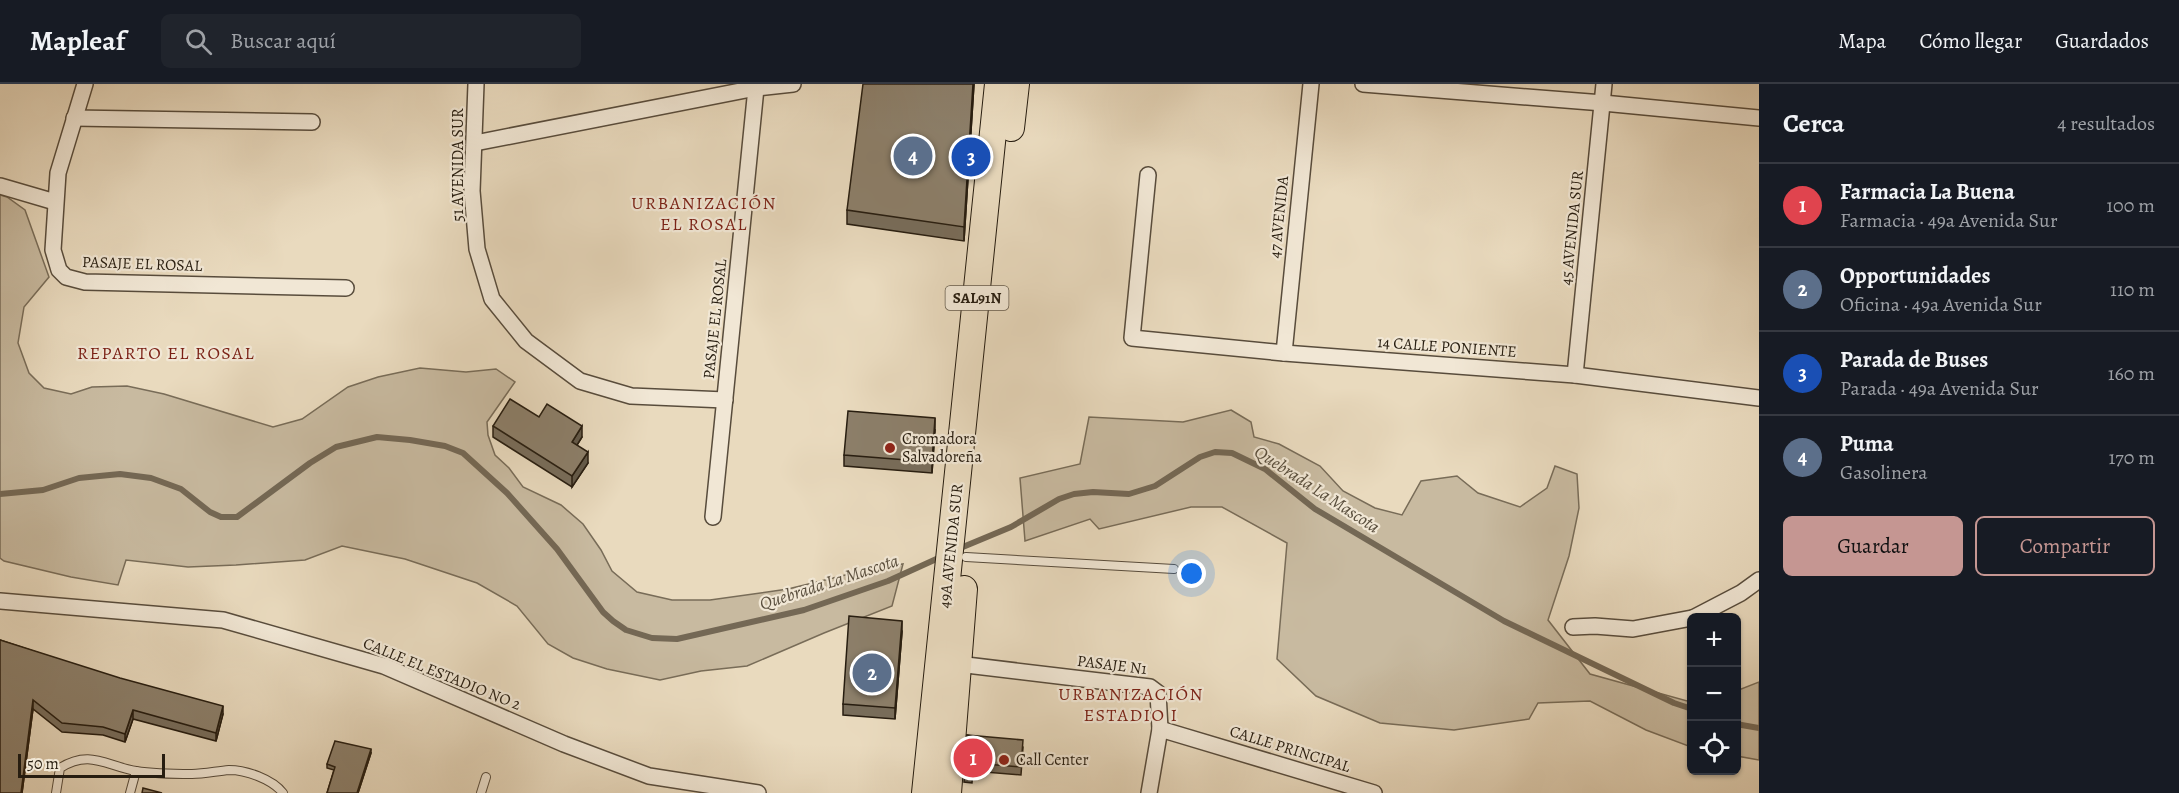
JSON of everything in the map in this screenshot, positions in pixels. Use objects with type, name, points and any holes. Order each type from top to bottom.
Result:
[{"type":"main road","name":"49A AVENIDA SUR","points":[[948,793],[958,664],[963,508],[998,84]]},
{"type":"main road","name":"49A AVENIDA SUR","points":[[963,508],[1016,84]]},
{"type":"main road","name":"49A AVENIDA SUR","points":[[925,793],[960,559]]},
{"type":"street","name":"PASAJE EL ROSAL","points":[[85,84],[60,160],[55,202],[53,250],[58,270],[66,277],[74,280],[346,288]]},
{"type":"street","name":"51 AVENIDA SUR","points":[[476,84],[472,191],[477,249],[492,299],[526,341],[580,381],[631,396],[725,400]]},
{"type":"street","points":[[475,142],[756,88],[793,84]]},
{"type":"street","name":"47 AVENIDA","points":[[1284,353],[1311,84]]},
{"type":"street","points":[[1363,84],[1759,117]]},
{"type":"street","name":"45 AVENIDA SUR","points":[[1575,375],[1604,84]]},
{"type":"street","name":"PASAJE EL ROSAL","points":[[713,517],[756,88]]},
{"type":"street","points":[[74,118],[312,122]]},
{"type":"street","name":"14 CALLE PONIENTE","points":[[1148,175],[1132,338],[1284,353],[1575,375],[1759,398]]},
{"type":"street","points":[[0,186],[55,202]]},
{"type":"street","points":[[1702,613],[1741,593],[1759,580]]},
{"type":"street","name":"CALLE EL ESTADIO NO 2","points":[[0,601],[223,620],[384,666],[564,744],[649,776],[758,793]]},
{"type":"street","points":[[1573,627],[1634,629],[1687,619]]},
{"type":"street","name":"PASAJE N1","points":[[958,664],[1150,687],[1158,693],[1160,729],[1149,793]]},
{"type":"street","name":"CALLE PRINCIPAL","points":[[1160,729],[1374,793]]},
{"type":"lane","points":[[960,559],[1174,569]]},
{"type":"lane","points":[[56,793],[60,768],[72,761],[85,758],[104,761],[118,768],[159,774],[231,770],[277,785],[283,793]]},
{"type":"lane","points":[[130,793],[136,771]]},
{"type":"lane","points":[[481,793],[486,777]]},
{"type":"shaded area","points":[[0,195],[7,197],[25,210],[49,277],[24,307],[18,343],[29,373],[44,388],[71,394],[92,387],[127,386],[164,394],[273,427],[302,419],[348,387],[378,377],[420,368],[466,372],[496,369],[515,382],[487,422],[488,435],[495,455],[509,468],[523,487],[561,505],[583,524],[612,571],[637,592],[672,600],[710,600],[788,589],[874,568],[903,564],[892,606],[747,666],[701,671],[660,680],[607,669],[573,658],[548,644],[517,606],[477,583],[405,559],[342,546],[305,560],[236,565],[188,567],[126,560],[118,585],[71,577],[4,561],[0,558]]},
{"type":"shaded area","points":[[1231,410],[1251,422],[1254,437],[1279,444],[1320,466],[1343,491],[1375,508],[1402,515],[1421,481],[1457,476],[1478,493],[1520,507],[1547,488],[1555,466],[1577,474],[1579,508],[1569,556],[1548,620],[1590,674],[1687,701],[1687,745],[1646,730],[1590,701],[1538,703],[1529,719],[1454,730],[1380,723],[1316,696],[1277,659],[1287,543],[1222,507],[1191,507],[1099,529],[1090,519],[1025,541],[1020,478],[1080,464],[1089,417],[1183,422]]},
{"type":"shaded area","points":[[1759,682],[1759,760],[1741,757],[1741,689]]},
{"type":"building","points":[[863,84],[973,84],[964,227],[847,210]]},
{"type":"building","points":[[510,399],[539,417],[547,404],[582,426],[572,442],[588,452],[572,476],[493,426]]},
{"type":"building","name":"Cromadora Salvadoreña","points":[[848,411],[935,418],[932,462],[844,455]]},
{"type":"building","points":[[849,616],[902,621],[895,708],[843,704]]},
{"type":"building","points":[[0,640],[120,678],[223,706],[216,733],[133,710],[125,734],[103,727],[62,723],[33,700],[21,793],[0,793]]},
{"type":"building","points":[[967,735],[1023,740],[1021,767],[973,763],[972,775],[964,774]]},
{"type":"building","points":[[335,741],[371,749],[357,793],[327,793],[335,767],[327,764]]},
{"type":"building","points":[[143,788],[162,793],[142,793]]},
{"type":"waterway","name":"Quebrada La Mascota","points":[[0,494],[43,490],[79,478],[120,474],[151,478],[181,489],[210,512],[221,517],[237,517],[310,463],[336,447],[377,437],[445,446],[463,453],[507,493],[557,549],[603,612],[626,630],[652,638],[677,639],[804,610],[888,581],[943,556]]},
{"type":"waterway","name":"Quebrada La Mascota","points":[[958,549],[1011,527],[1059,499],[1074,494],[1093,492],[1129,494],[1155,486],[1200,457],[1215,452],[1232,453],[1265,469],[1315,509],[1504,621],[1687,707]]},
{"type":"waterway","name":"Quebrada La Mascota","points":[[1741,725],[1759,728]]},
{"type":"place","name":"Puma","points":[[913,156]]},
{"type":"place","name":"Parada de Buses","points":[[971,157]]},
{"type":"place","name":"Cromadora Salvadoreña","points":[[890,448]]},
{"type":"place","name":"Opportunidades","points":[[872,673]]},
{"type":"place","name":"Farmacia La Buena","points":[[973,758]]},
{"type":"place","name":"Call Center","points":[[1004,760]]},
{"type":"district","name":"URBANIZACIÓN EL ROSAL","points":[[704,213]]},
{"type":"district","name":"REPARTO EL ROSAL","points":[[166,353]]},
{"type":"district","name":"URBANIZACIÓN ESTADIO I","points":[[1131,704]]}]
